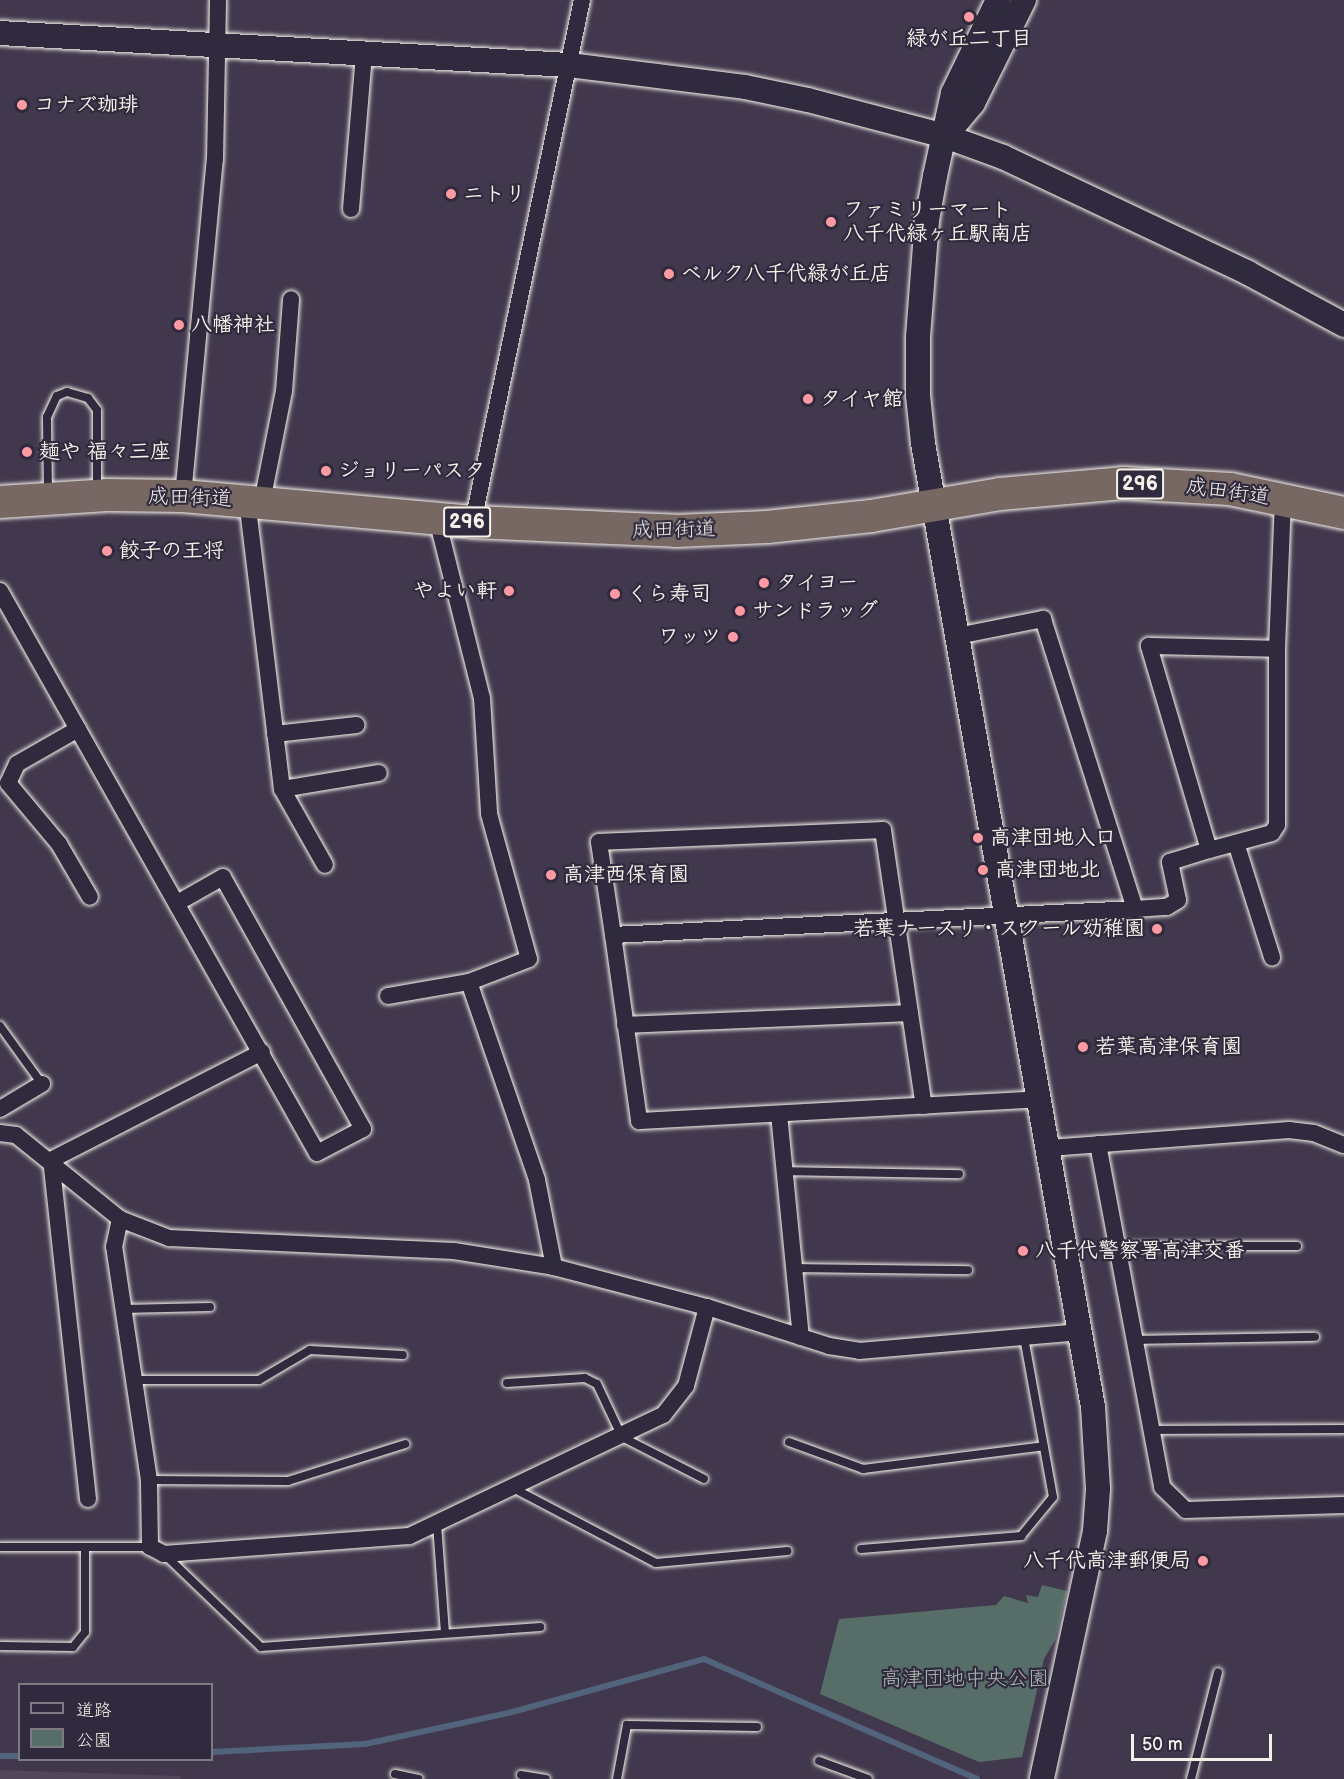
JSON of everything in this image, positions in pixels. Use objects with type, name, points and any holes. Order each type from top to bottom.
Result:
[{"type":"highway","name":"成田街道","points":[[0,502],[98,496],[183,496],[473,522],[676,531],[778,526],[888,514],[1063,486],[1123,483],[1220,488],[1344,513]]},
{"type":"street","points":[[183,496],[215,160],[218,0]]},
{"type":"street","points":[[473,522],[582,0]]},
{"type":"street","points":[[998,0],[953,93],[927,220],[918,338],[919,405],[934,505],[1041,1099],[1093,1407],[1098,1489],[1085,1588],[1042,1779]]},
{"type":"street","points":[[945,136],[973,103],[1024,0]]},
{"type":"street","points":[[0,33],[569,65],[745,87],[945,136],[1025,167],[1248,273],[1344,325]]},
{"type":"street","points":[[351,209],[364,54]]},
{"type":"street","points":[[291,299],[284,392],[254,501],[282,789],[325,865]]},
{"type":"street","points":[[614,935],[1135,909],[1167,907],[1178,900],[1170,862],[1272,832],[1277,825],[1277,649],[1283,499]]},
{"type":"street","points":[[388,996],[469,982],[529,959],[489,814],[482,698],[437,519]]},
{"type":"street","points":[[0,591],[317,1153],[363,1129],[223,877],[177,903]]},
{"type":"street","points":[[957,636],[1043,619],[1135,909]]},
{"type":"street","points":[[1209,850],[1149,646],[1277,649]]},
{"type":"street","points":[[275,734],[357,725]]},
{"type":"street","points":[[78,729],[17,764],[8,783],[59,844],[90,897]]},
{"type":"street","points":[[282,789],[379,773]]},
{"type":"street","points":[[924,1106],[883,830],[599,842],[639,1121],[779,1114],[924,1106],[1041,1099]]},
{"type":"street","points":[[1236,843],[1272,957]]},
{"type":"street","points":[[469,982],[537,1180],[554,1267]]},
{"type":"street","points":[[625,1025],[910,1013]]},
{"type":"street","points":[[51,1160],[262,1052]]},
{"type":"street","points":[[0,1109],[42,1084]]},
{"type":"street","points":[[779,1114],[782,1171],[801,1337]]},
{"type":"street","points":[[1049,1148],[1289,1130],[1314,1133],[1344,1145]]},
{"type":"street","points":[[0,1133],[16,1135],[51,1160],[120,1219],[169,1238],[454,1251],[554,1267],[707,1307],[801,1337],[860,1351],[1081,1332]]},
{"type":"street","points":[[1098,1144],[1162,1488],[1186,1510],[1344,1505]]},
{"type":"street","points":[[51,1160],[88,1499]]},
{"type":"street","points":[[120,1219],[114,1247],[149,1480],[157,1550],[409,1536],[437,1524],[622,1437],[675,1404],[686,1386],[707,1307]]},
{"type":"lane","points":[[48,499],[47,417],[57,396],[67,392],[88,398],[97,410],[98,496]]},
{"type":"lane","points":[[0,1026],[42,1084]]},
{"type":"lane","points":[[782,1171],[959,1174]]},
{"type":"lane","points":[[1118,1246],[1297,1246]]},
{"type":"lane","points":[[793,1268],[968,1270]]},
{"type":"lane","points":[[123,1309],[210,1307]]},
{"type":"lane","points":[[861,1549],[1021,1536],[1053,1497],[1024,1337]]},
{"type":"lane","points":[[1135,1340],[1315,1338]]},
{"type":"lane","points":[[134,1380],[259,1380],[310,1350],[403,1355]]},
{"type":"lane","points":[[507,1383],[585,1378],[597,1384],[622,1437],[704,1479]]},
{"type":"lane","points":[[1151,1430],[1344,1429]]},
{"type":"lane","points":[[789,1442],[863,1469],[1044,1446]]},
{"type":"lane","points":[[149,1480],[288,1481],[405,1444]]},
{"type":"lane","points":[[513,1488],[656,1563],[787,1551]]},
{"type":"lane","points":[[437,1524],[445,1633]]},
{"type":"lane","points":[[0,1547],[157,1550],[261,1647],[540,1627]]},
{"type":"lane","points":[[0,1646],[73,1647],[85,1632],[85,1547]]},
{"type":"lane","points":[[1191,1779],[1218,1672]]},
{"type":"lane","points":[[618,1779],[627,1725],[757,1727]]},
{"type":"lane","points":[[819,1761],[868,1779]]},
{"type":"lane","points":[[395,1774],[418,1779]]},
{"type":"lane","points":[[521,1775],[546,1779]]},
{"type":"shaded area","points":[[0,1770],[180,1776],[181,1779],[0,1779]]},
{"type":"green space","name":"高津団地中央公園","points":[[1042,1585],[1067,1591],[1055,1640],[1044,1659],[1022,1757],[979,1762],[820,1694],[839,1619],[996,1605],[1004,1596],[1028,1603],[1026,1595],[1038,1597]]},
{"type":"waterway","points":[[213,1752],[365,1744],[508,1713],[704,1659],[977,1779]]},
{"type":"waterway","points":[[0,1756],[18,1756]]},
{"type":"place","name":"緑が丘二丁目","points":[[969,17]]},
{"type":"place","name":"コナズ珈琲","points":[[22,105]]},
{"type":"place","name":"ニトリ","points":[[451,194]]},
{"type":"place","name":"ファミリーマート 八千代緑ヶ丘駅南店","points":[[831,222]]},
{"type":"place","name":"ベルク八千代緑が丘店","points":[[669,274]]},
{"type":"place","name":"八幡神社","points":[[179,325]]},
{"type":"place","name":"タイヤ館","points":[[808,399]]},
{"type":"place","name":"麺や 福々三座","points":[[27,452]]},
{"type":"place","name":"ジョリーパスタ","points":[[326,471]]},
{"type":"place","name":"餃子の王将","points":[[107,551]]},
{"type":"place","name":"タイヨー","points":[[764,583]]},
{"type":"place","name":"やよい軒","points":[[509,591]]},
{"type":"place","name":"くら寿司","points":[[615,594]]},
{"type":"place","name":"サンドラッグ","points":[[740,611]]},
{"type":"place","name":"ワッツ","points":[[733,637]]},
{"type":"place","name":"高津団地入口","points":[[978,838]]},
{"type":"place","name":"高津団地北","points":[[983,870]]},
{"type":"place","name":"高津西保育園","points":[[551,875]]},
{"type":"place","name":"若葉ナースリ・スクール幼稚園","points":[[1157,929]]},
{"type":"place","name":"若葉高津保育園","points":[[1083,1047]]},
{"type":"place","name":"八千代警察署高津交番","points":[[1023,1251]]},
{"type":"place","name":"八千代高津郵便局","points":[[1203,1561]]}]
